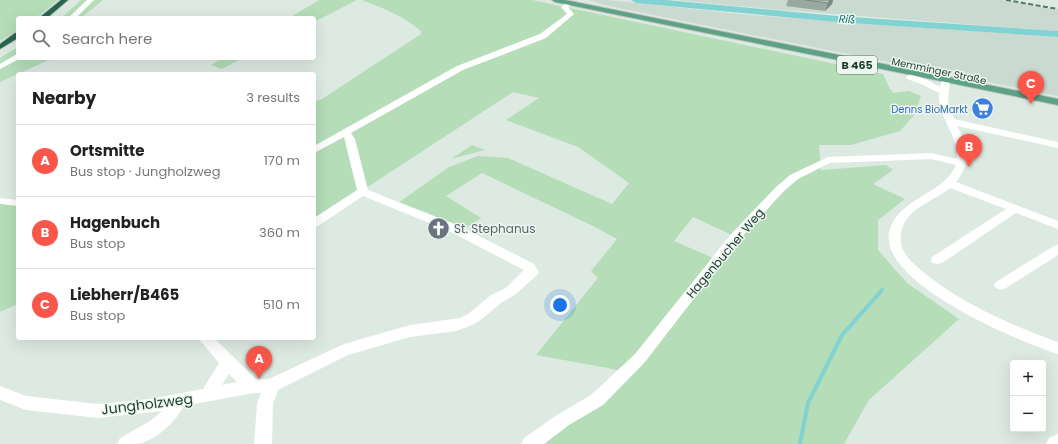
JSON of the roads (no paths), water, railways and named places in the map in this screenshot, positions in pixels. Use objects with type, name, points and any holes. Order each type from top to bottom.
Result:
[{"type":"highway","points":[[45,16],[65,0]]},
{"type":"highway","points":[[54,16],[73,0]]},
{"type":"highway","points":[[0,47],[16,36]]},
{"type":"highway","points":[[0,53],[16,43]]},
{"type":"main road","name":"Memminger Straße","points":[[555,0],[770,44],[807,50],[944,85],[1058,107]]},
{"type":"main road","name":"Memminger Straße","points":[[770,44],[806,55],[910,77]]},
{"type":"main road","name":"Memminger Straße","points":[[944,85],[1058,102]]},
{"type":"street","points":[[74,16],[91,0]]},
{"type":"street","points":[[316,149],[460,68],[543,36],[571,14],[564,7],[569,3]]},
{"type":"street","points":[[0,67],[16,58]]},
{"type":"street","points":[[910,77],[924,82],[944,85],[945,109],[961,144],[962,163],[958,172],[948,183],[909,210],[899,222],[894,237],[897,252],[906,264],[944,294],[1013,330],[1058,348]]},
{"type":"street","points":[[950,121],[1058,145]]},
{"type":"street","points":[[345,132],[350,139],[363,192]]},
{"type":"street","name":"Hagenbucher Weg","points":[[530,444],[563,420],[597,400],[640,358],[736,236],[780,189],[794,177],[828,160],[931,156],[962,163]]},
{"type":"street","points":[[948,183],[1058,225]]},
{"type":"street","points":[[263,444],[265,404],[271,386],[344,350],[410,331],[456,325],[465,322],[473,318],[496,299],[511,291],[532,272],[529,267],[453,228],[363,192],[316,222]]},
{"type":"street","points":[[0,201],[16,203]]},
{"type":"street","points":[[937,260],[1015,209]]},
{"type":"street","points":[[1001,285],[1058,249]]},
{"type":"street","points":[[207,340],[228,363],[253,386]]},
{"type":"street","points":[[207,396],[228,363]]},
{"type":"street","name":"Jungholzweg","points":[[0,393],[26,403],[98,412],[178,402],[253,386],[271,386]]},
{"type":"street","points":[[126,444],[173,412],[178,402]]},
{"type":"waterway","name":"Riß","points":[[636,0],[837,19],[1058,34]]},
{"type":"waterway","points":[[800,444],[808,403],[842,335],[882,290]]},
{"type":"railway","points":[[1006,0],[1058,9]]},
{"type":"place","name":"Liebherr/B465","points":[[1031,104]]},
{"type":"place","name":"Denns BioMarkt","points":[[983,109]]},
{"type":"place","name":"Hagenbuch","points":[[969,167]]},
{"type":"place","name":"St. Stephanus","points":[[438,228]]},
{"type":"place","name":"Ortsmitte","points":[[259,379]]}]
